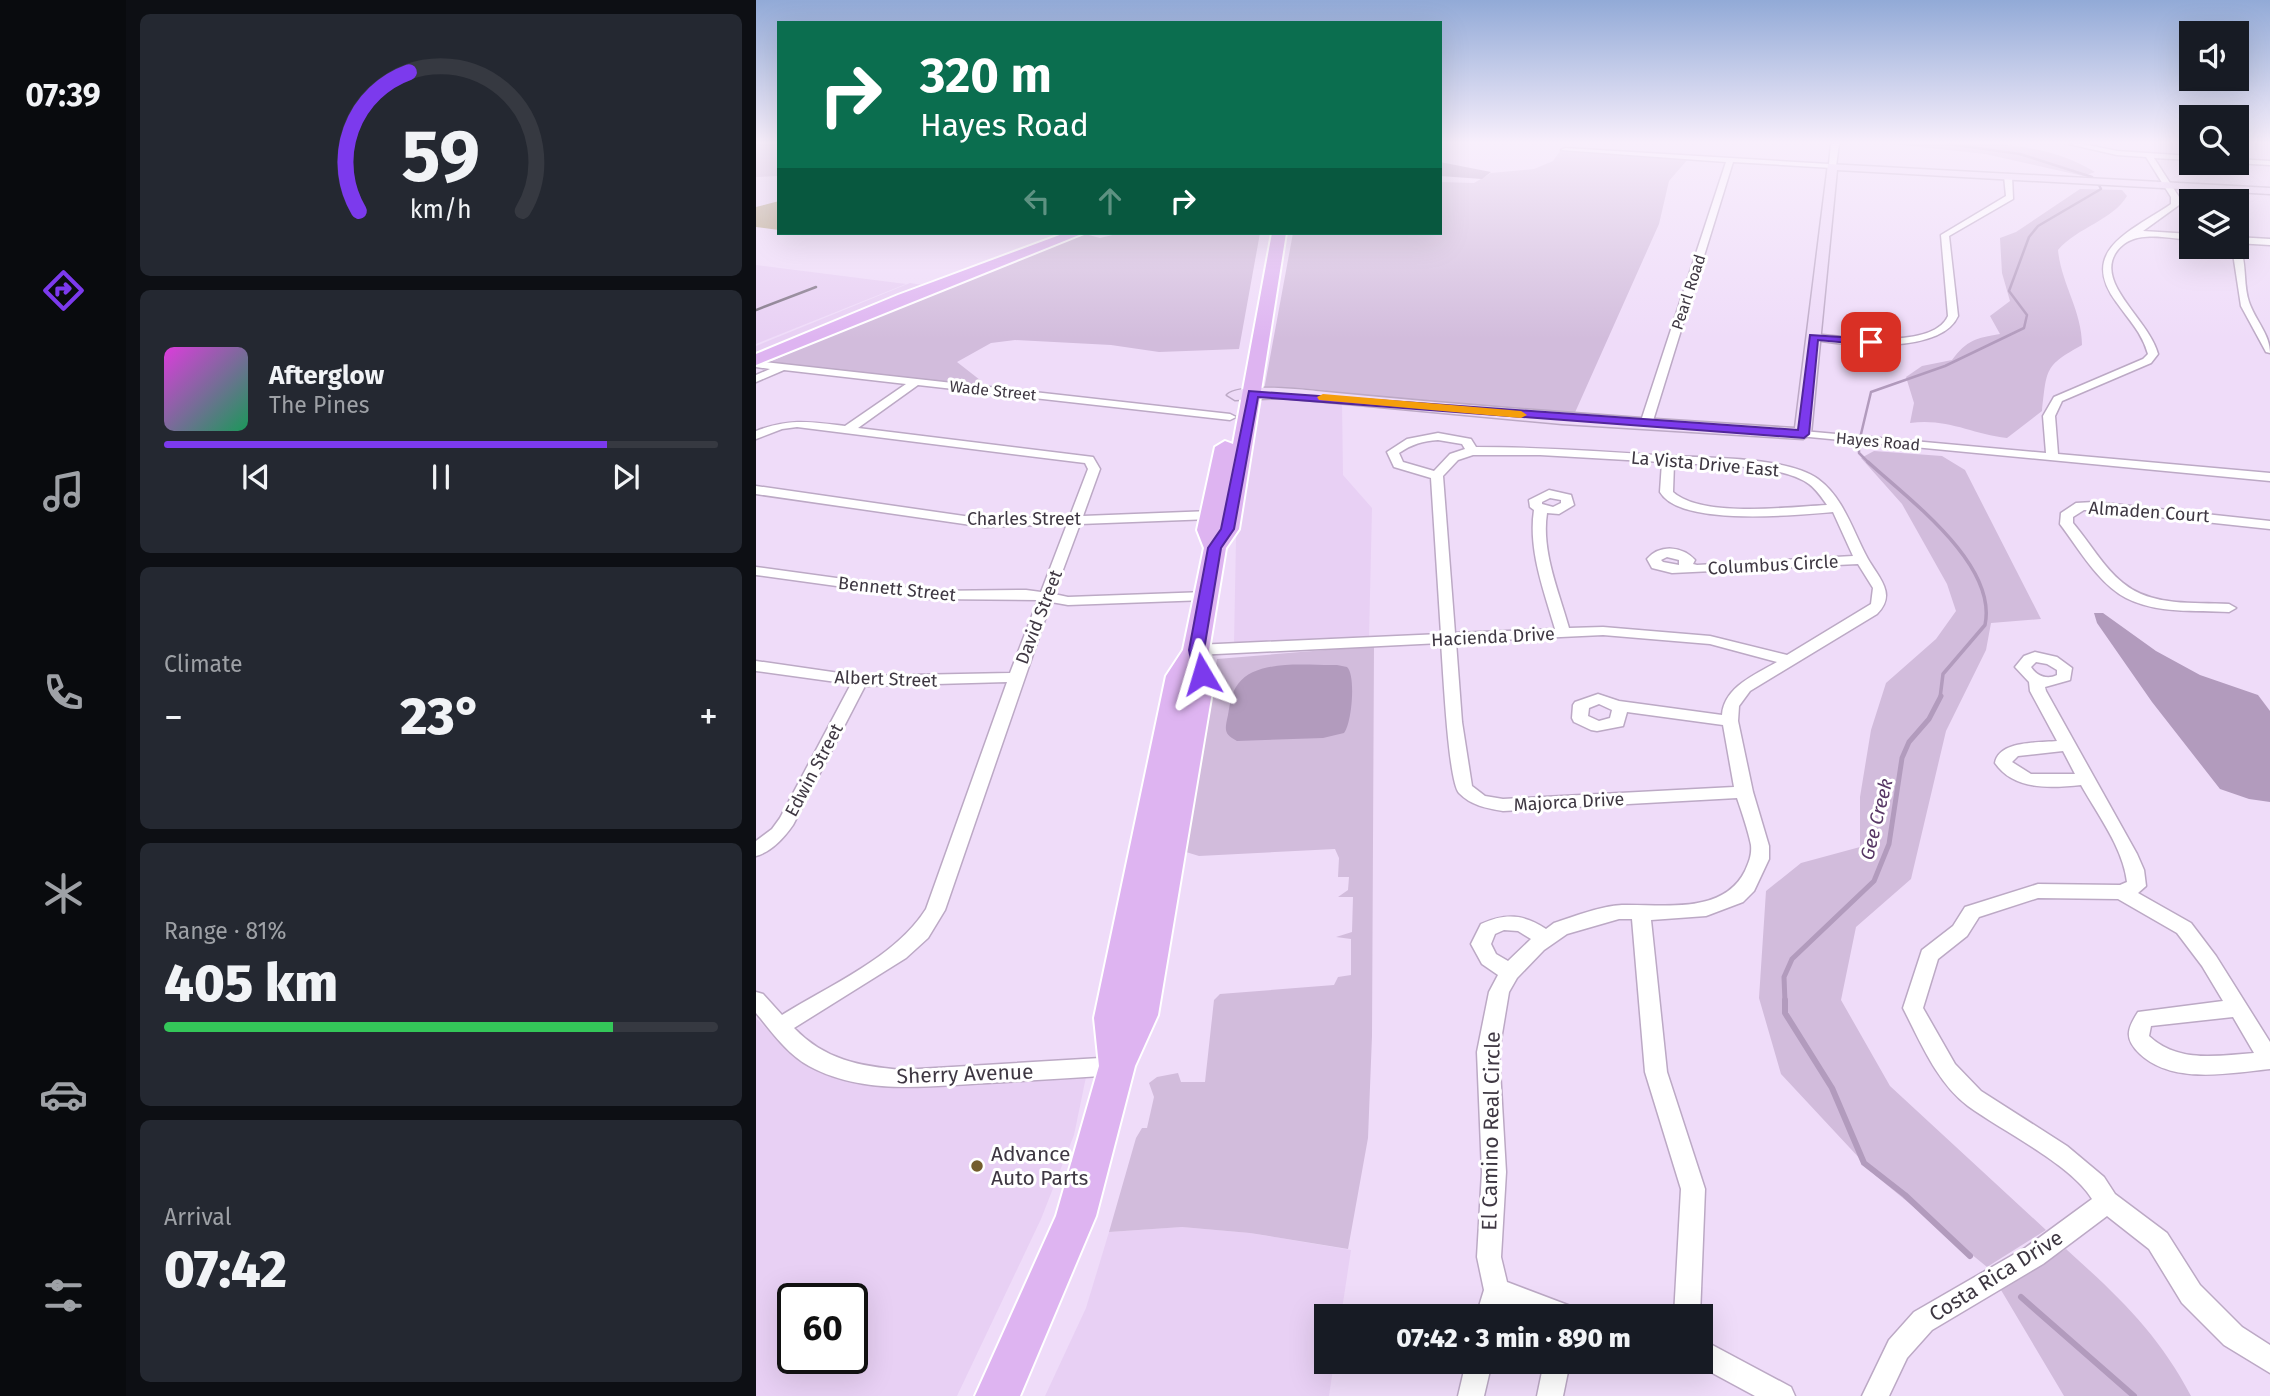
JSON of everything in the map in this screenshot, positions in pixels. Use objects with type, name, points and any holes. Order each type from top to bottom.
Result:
[{"type":"main road","points":[[756,362],[904,298],[1072,235]]},
{"type":"main road","points":[[1266,235],[1267,269]]},
{"type":"main road","points":[[997,1396],[1047,1289],[1076,1216],[1117,1066],[1141,1016],[1202,674],[1196,650],[1215,548],[1228,529],[1244,394],[1267,269],[1278,235]]},
{"type":"main road","points":[[1215,548],[1208,530],[1230,417],[1244,394]]},
{"type":"street","name":"Pearl Road","points":[[1646,424],[1714,209]]},
{"type":"street","points":[[1804,434],[1827,209]]},
{"type":"street","points":[[1814,337],[1903,341],[1934,332],[1950,323],[1953,316],[1945,235],[1989,209]]},
{"type":"street","points":[[2052,457],[2049,416],[2058,399],[2147,361],[2153,354],[2149,337],[2116,297],[2106,276],[2108,255],[2169,209]]},
{"type":"street","points":[[2134,233],[2179,236]]},
{"type":"street","points":[[2249,241],[2270,242]]},
{"type":"street","points":[[2238,259],[2242,293],[2253,323],[2270,350]]},
{"type":"street","name":"Wade Street","points":[[756,362],[1230,417]]},
{"type":"street","points":[[756,379],[784,367]]},
{"type":"street","points":[[848,430],[916,382]]},
{"type":"street","name":"Hayes Road","points":[[1244,394],[1804,434],[2270,477]]},
{"type":"street","name":"David Street","points":[[756,435],[789,424],[1089,460],[1094,469],[1016,677],[934,909],[921,933],[900,953],[782,1025]]},
{"type":"street","points":[[1447,639],[1437,475],[1398,464],[1393,452],[1418,437],[1442,435],[1467,442],[1472,452]]},
{"type":"street","name":"La Vista Drive East","points":[[1437,475],[1454,457],[1472,452],[1540,451],[1759,465],[1799,474],[1814,482],[1837,508],[1862,560],[1880,588],[1878,605],[1744,688],[1731,706],[1730,721]]},
{"type":"street","points":[[1668,459],[1665,491],[1670,499],[1681,503],[1749,513],[1837,508]]},
{"type":"street","name":"Charles Street","points":[[756,490],[985,523],[1211,515]]},
{"type":"street","name":"Almaden Court","points":[[2229,608],[2158,602],[2129,593],[2118,586],[2067,524],[2066,516],[2081,506],[2094,506],[2270,525]]},
{"type":"street","points":[[1541,509],[1538,518],[1543,548],[1563,634]]},
{"type":"street","name":"Columbus Circle","points":[[1685,566],[1697,569],[1862,560]]},
{"type":"street","name":"Bennett Street","points":[[756,571],[931,595],[1026,594],[1068,601],[1206,596]]},
{"type":"street","name":"Hacienda Drive","points":[[1196,650],[1603,631],[1710,639],[1787,660]]},
{"type":"street","name":"Majorca Drive","points":[[1447,639],[1454,722],[1464,788],[1480,800],[1503,805],[1744,792]]},
{"type":"street","name":"Albert Street","points":[[756,666],[860,681],[1016,677]]},
{"type":"street","points":[[2037,680],[2038,691],[2135,870],[2137,886],[2121,892],[2038,891],[1972,912],[1960,931],[1929,955],[1913,1008],[1947,1070],[1973,1098],[2059,1153],[2096,1184],[2107,1202],[2158,1241],[2191,1294],[2234,1336],[2270,1360]]},
{"type":"street","name":"Edwin Street","points":[[756,850],[778,833],[787,821],[860,681]]},
{"type":"street","points":[[1616,705],[1730,721],[1744,792],[1759,846],[1760,859],[1747,886],[1735,897],[1706,909],[1670,913],[1641,911],[1656,1072],[1693,1189],[1688,1304]]},
{"type":"street","points":[[2068,745],[2014,751],[2004,757],[2003,763],[2018,776],[2063,781],[2086,779]]},
{"type":"street","points":[[2121,892],[2184,928],[2209,961],[2238,1008],[2270,1060],[2194,1065],[2176,1063],[2151,1053],[2138,1039],[2139,1028],[2146,1018],[2238,1008]]},
{"type":"street","name":"El Camino Real Circle","points":[[1492,1304],[1496,1290],[1489,1257],[1494,1172],[1488,1052],[1499,992],[1510,972],[1545,939],[1561,928],[1596,916],[1641,911]]},
{"type":"street","points":[[1510,972],[1489,959],[1481,944],[1488,929],[1506,921],[1521,922],[1545,939]]},
{"type":"street","name":"Sherry Avenue","points":[[756,1000],[782,1025],[804,1052],[837,1068],[869,1076],[902,1079],[1117,1066]]},
{"type":"street","name":"Costa Rica Drive","points":[[1875,1396],[1898,1349],[1923,1321],[2034,1256],[2107,1202]]},
{"type":"street","points":[[1496,1290],[1533,1304]]},
{"type":"street","points":[[1713,1359],[1782,1396]]},
{"type":"street","points":[[1471,1396],[1476,1374]]},
{"type":"street","points":[[1550,1396],[1555,1374]]},
{"type":"shaded area","points":[[1442,209],[1662,209],[1659,224],[1573,417],[1264,390],[1293,235],[1442,235]]},
{"type":"shaded area","points":[[2050,209],[2115,209],[2075,235],[2058,250],[2063,274],[2079,320],[2082,345],[2060,358],[2050,370],[2042,411],[2007,438],[1948,424],[1910,423],[1914,403],[1906,377],[1922,366],[1952,360],[1962,348],[1973,341],[2000,334],[1990,316],[2010,301],[2002,273],[2000,238],[2016,232]]},
{"type":"shaded area","points":[[1076,235],[1100,238],[1113,235],[1260,235],[1239,349],[1159,352],[1111,345],[1015,340],[991,343],[957,362],[980,380],[976,386],[767,363],[927,293]]},
{"type":"shaded area","points":[[756,265],[906,284],[756,344]]},
{"type":"shaded area","points":[[910,283],[929,286],[756,358],[756,346]]},
{"type":"shaded area","points":[[1263,394],[1342,402],[1343,475],[1372,508],[1369,638],[1234,644],[1236,538]]},
{"type":"shaded area","points":[[1874,451],[1942,456],[1965,470],[2041,619],[1991,623],[1986,650],[1946,731],[1911,879],[1856,927],[1841,1000],[1890,1086],[2046,1230],[1987,1267],[1876,1176],[1781,1074],[1759,998],[1766,891],[1801,863],[1860,847],[1860,797],[1871,730],[1886,683],[1936,639],[1956,611],[1947,584],[1902,504],[1861,458]]},
{"type":"shaded area","points":[[2094,613],[2103,613],[2156,651],[2200,675],[2258,695],[2270,711],[2270,802],[2249,799],[2220,789],[2152,702],[2097,623]]},
{"type":"shaded area","points":[[1374,646],[1372,1036],[1368,1138],[1348,1249],[1250,1233],[1182,1227],[1109,1232],[1136,1138],[1142,1128],[1147,1128],[1154,1097],[1149,1083],[1157,1077],[1178,1073],[1181,1082],[1205,1082],[1214,1000],[1220,994],[1334,985],[1338,977],[1351,975],[1351,939],[1336,937],[1352,932],[1353,897],[1338,897],[1348,890],[1349,877],[1338,877],[1339,858],[1335,849],[1199,856],[1186,852],[1217,659]]},
{"type":"shaded area","points":[[1284,665],[1347,667],[1351,679],[1351,710],[1344,733],[1323,738],[1237,741],[1227,733],[1226,724],[1232,695],[1238,684],[1247,676],[1258,670]]},
{"type":"shaded area","points":[[756,1018],[797,1059],[829,1075],[862,1084],[900,1088],[1086,1077],[1074,1135],[1041,1219],[957,1396],[756,1396]]},
{"type":"shaded area","points":[[1182,1227],[1250,1233],[1351,1250],[1343,1304],[1314,1304],[1314,1374],[1332,1374],[1329,1396],[1045,1396],[1086,1308],[1109,1232]]},
{"type":"shaded area","points":[[2066,1249],[2136,1316],[2165,1353],[2191,1396],[2064,1396],[2001,1290]]},
{"type":"building","points":[[756,209],[777,209],[777,230],[756,227]]},
{"type":"waterway","name":"Gee Creek","points":[[1861,434],[1871,392],[1945,366],[2024,328],[2027,315],[2009,291],[2029,237],[2038,226],[2067,209]]},
{"type":"waterway","name":"Gee Creek","points":[[1859,443],[1859,453],[1868,462]]},
{"type":"waterway","name":"Gee Creek","points":[[1868,462],[1946,534],[1978,579],[1985,602],[1985,625],[1943,674],[1940,698]]},
{"type":"waterway","name":"Gee Creek","points":[[1785,1002],[1784,977],[1792,959],[1874,881],[1889,844],[1902,758],[1909,742],[1929,719],[1940,698]]},
{"type":"waterway","name":"Gee Creek","points":[[1785,1002],[1785,1013],[1832,1088],[1864,1163],[1905,1195],[1970,1256]]},
{"type":"waterway","name":"Gee Creek","points":[[2021,1297],[2134,1396]]},
{"type":"railway","points":[[756,310],[816,287]]},
{"type":"slow traffic","points":[[1323,397],[1521,415]]},
{"type":"place","name":"Advance Auto Parts","points":[[977,1166]]},
{"type":"route","points":[[1202,674],[1196,650],[1215,548],[1228,529],[1253,393],[1283,393],[1562,419],[1804,434],[1814,337],[1871,342]]}]
